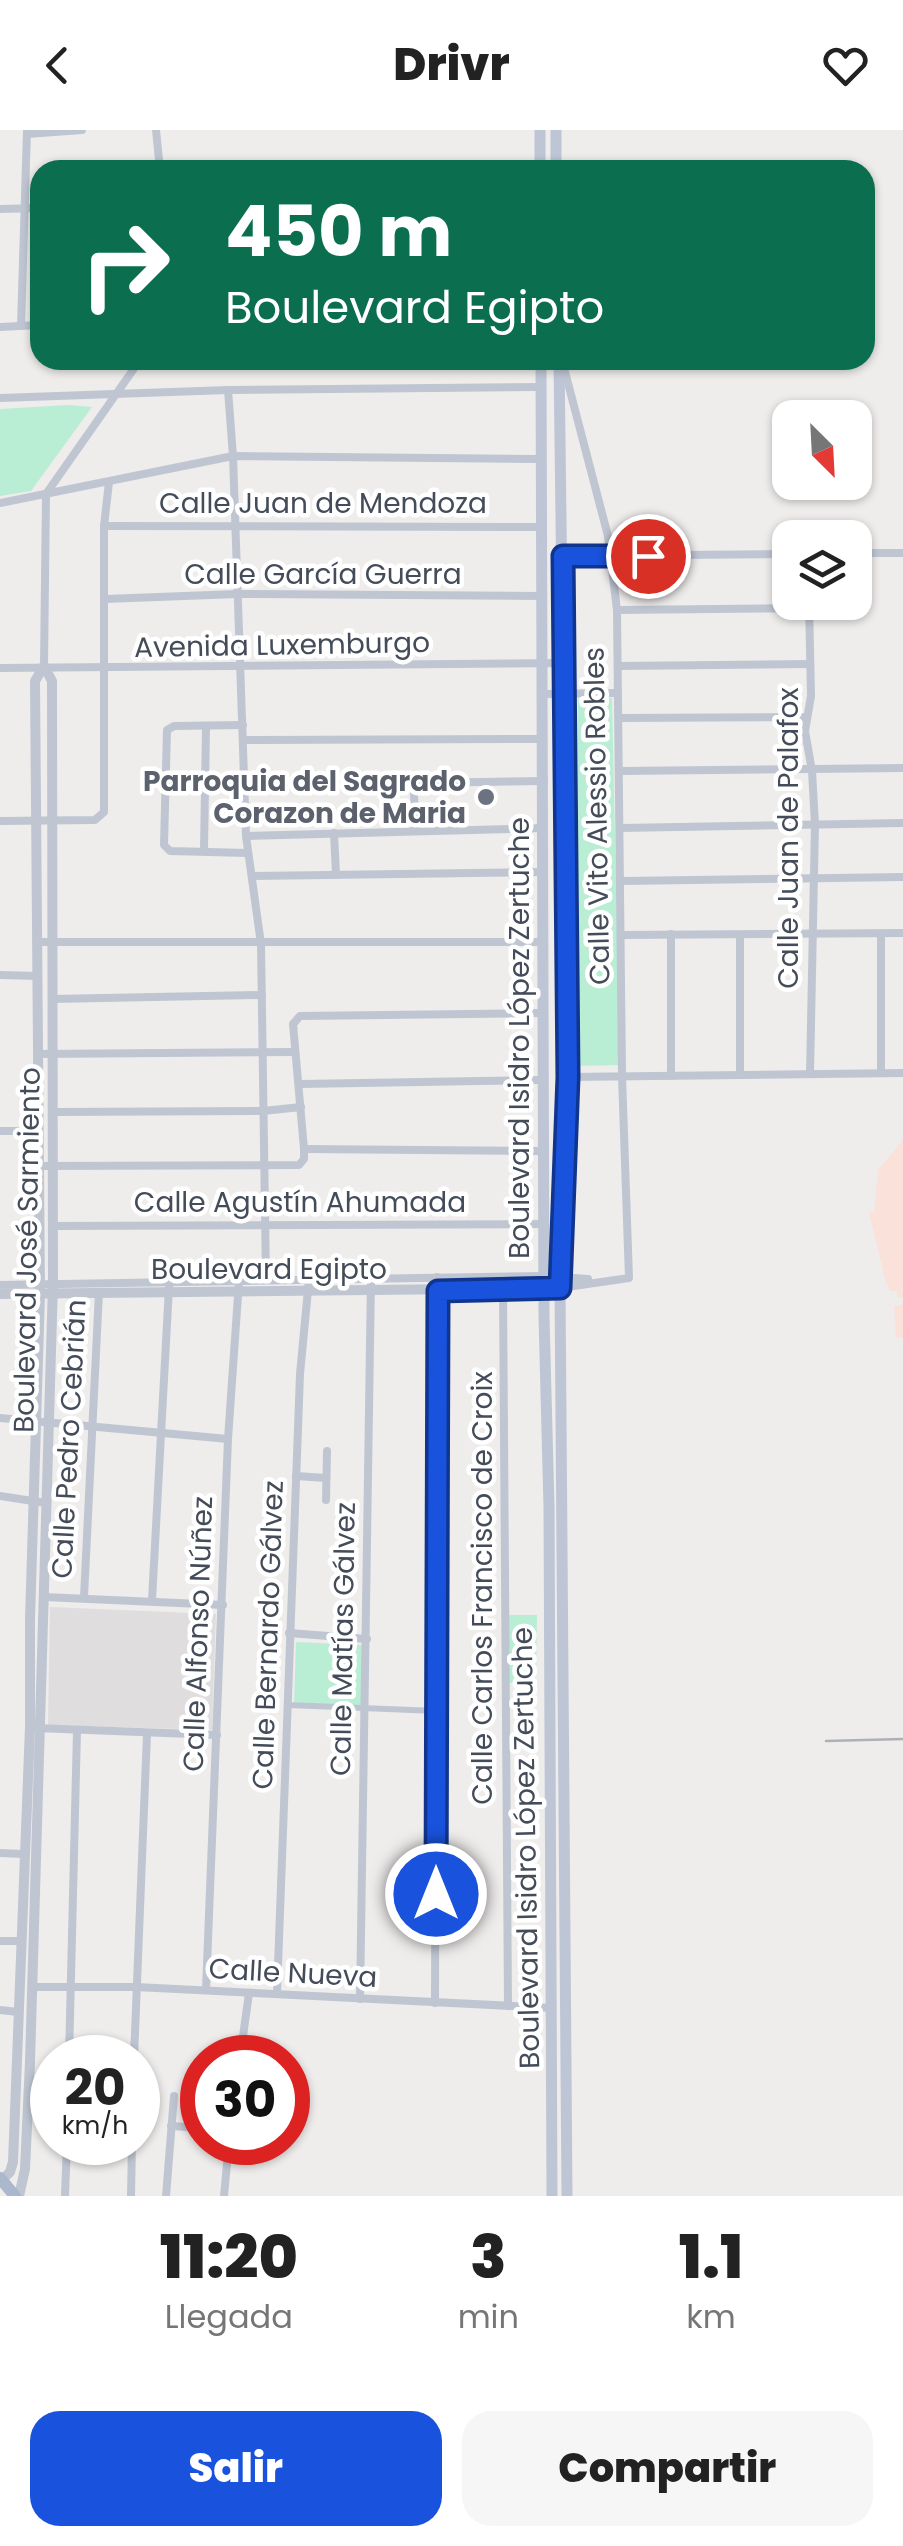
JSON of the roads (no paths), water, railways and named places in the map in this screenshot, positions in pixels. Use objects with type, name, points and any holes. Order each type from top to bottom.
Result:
[{"type":"main road","points":[[540,130],[540,160]]},
{"type":"main road","points":[[556,130],[556,160]]},
{"type":"main road","name":"Boulevard Isidro López Zertuche","points":[[541,370],[543,1151],[566,2196]]},
{"type":"main road","name":"Boulevard Isidro López Zertuche","points":[[552,2196],[560,1282],[568,1077],[560,370]]},
{"type":"main road","points":[[1,2180],[17,2196]]},
{"type":"street","points":[[21,326],[27,132],[82,130]]},
{"type":"street","points":[[156,130],[159,160]]},
{"type":"street","points":[[0,209],[30,208]]},
{"type":"street","points":[[0,328],[30,326]]},
{"type":"street","points":[[46,494],[133,370]]},
{"type":"street","name":"Calle Vito Alessio Robles","points":[[563,370],[612,556],[617,610],[622,1076],[629,1278]]},
{"type":"street","points":[[0,398],[228,390],[540,387]]},
{"type":"street","points":[[228,390],[246,836],[260,944],[266,1279]]},
{"type":"street","points":[[0,503],[233,456],[540,459]]},
{"type":"street","points":[[0,821],[95,820],[104,812],[104,526],[109,482]]},
{"type":"street","name":"Boulevard José Sarmiento","points":[[1,2180],[13,2162],[24,1854],[44,1596],[36,1422],[54,1226],[52,682],[44,666],[46,494]]},
{"type":"street","name":"Calle Juan de Mendoza","points":[[104,526],[541,527]]},
{"type":"street","points":[[872,553],[903,553]]},
{"type":"street","points":[[563,556],[772,554]]},
{"type":"street","name":"Calle García Guerra","points":[[104,599],[237,594],[542,596]]},
{"type":"street","points":[[617,610],[772,606]]},
{"type":"street","name":"Calle Juan de Palafox","points":[[809,620],[805,732],[815,824],[810,1074]]},
{"type":"street","name":"Avenida Luxemburgo","points":[[0,668],[565,663]]},
{"type":"street","points":[[618,666],[810,664]]},
{"type":"street","name":"Boulevard José Sarmiento","points":[[31,2035],[40,1503],[48,1423],[47,1289],[39,1130],[35,681],[44,666]]},
{"type":"street","points":[[543,694],[618,693]]},
{"type":"street","points":[[619,718],[808,717]]},
{"type":"street","points":[[243,726],[174,726],[166,732],[164,846],[170,851],[247,853]]},
{"type":"street","points":[[204,851],[206,726]]},
{"type":"street","points":[[244,740],[543,739]]},
{"type":"street","points":[[619,772],[903,768]]},
{"type":"street","points":[[415,831],[414,791],[421,783],[544,781]]},
{"type":"street","points":[[620,828],[903,823]]},
{"type":"street","points":[[246,836],[543,828]]},
{"type":"street","points":[[334,833],[336,875]]},
{"type":"street","points":[[253,876],[542,872]]},
{"type":"street","points":[[622,881],[903,877]]},
{"type":"street","points":[[671,934],[671,1076]]},
{"type":"street","points":[[880,1072],[881,934]]},
{"type":"street","points":[[622,935],[903,934]]},
{"type":"street","points":[[740,935],[740,1074]]},
{"type":"street","points":[[38,942],[543,942]]},
{"type":"street","points":[[0,976],[38,976]]},
{"type":"street","points":[[52,999],[262,996]]},
{"type":"street","points":[[40,1166],[299,1165],[304,1154],[293,1024],[300,1016],[543,1013]]},
{"type":"street","points":[[38,1054],[296,1052]]},
{"type":"street","points":[[568,1077],[903,1073]]},
{"type":"street","points":[[300,1084],[544,1080]]},
{"type":"street","points":[[54,1112],[301,1108]]},
{"type":"street","points":[[0,1132],[39,1130]]},
{"type":"street","points":[[304,1154],[543,1151]]},
{"type":"street","name":"Calle Agustín Ahumada","points":[[54,1226],[545,1224]]},
{"type":"street","points":[[435,2002],[437,1277]]},
{"type":"street","name":"Boulevard Egipto","points":[[371,1285],[437,1277],[545,1282],[629,1278]]},
{"type":"street","name":"Boulevard Egipto","points":[[239,1286],[266,1279],[308,1285]]},
{"type":"street","name":"Boulevard Egipto","points":[[0,1294],[47,1289],[308,1285],[503,1290],[545,1282]]},
{"type":"street","name":"Boulevard Egipto","points":[[0,1285],[47,1289]]},
{"type":"street","name":"Calle Bernardo Gálvez","points":[[278,1994],[289,1632],[308,1285]]},
{"type":"street","name":"Calle Matías Gálvez","points":[[360,1999],[371,1285]]},
{"type":"street","name":"Calle Alfonso Núñez","points":[[206,1990],[228,1439],[239,1286]]},
{"type":"street","name":"Calle Pedro Cebrián","points":[[84,1597],[99,1288]]},
{"type":"street","points":[[152,1600],[169,1288]]},
{"type":"street","name":"Calle Carlos Francisco de Croix","points":[[503,1290],[508,2006]]},
{"type":"street","points":[[0,1418],[228,1439]]},
{"type":"street","points":[[326,1500],[327,1451]]},
{"type":"street","points":[[296,1476],[326,1478]]},
{"type":"street","points":[[0,1496],[40,1503]]},
{"type":"street","points":[[44,1596],[223,1605]]},
{"type":"street","points":[[289,1632],[368,1638]]},
{"type":"street","points":[[288,1705],[436,1711]]},
{"type":"street","points":[[36,1728],[216,1735]]},
{"type":"street","points":[[70,2035],[77,1731]]},
{"type":"street","points":[[135,2035],[146,1734]]},
{"type":"street","points":[[0,1853],[24,1854]]},
{"type":"street","points":[[0,1941],[20,1941]]},
{"type":"street","name":"Calle Nueva","points":[[32,1987],[136,1987],[552,2008]]},
{"type":"street","points":[[243,2035],[249,1993]]},
{"type":"street","points":[[0,2010],[18,2012]]},
{"type":"street","points":[[17,2062],[30,2062]]},
{"type":"street","name":"Boulevard José Sarmiento","points":[[17,2196],[25,2169],[30,2062]]},
{"type":"street","points":[[166,2196],[174,2096]]},
{"type":"street","points":[[171,2126],[180,2127]]},
{"type":"street","points":[[66,2196],[67,2165]]},
{"type":"street","points":[[131,2196],[132,2165]]},
{"type":"street","points":[[224,2196],[227,2165]]},
{"type":"railway","points":[[826,1741],[903,1739]]},
{"type":"place","name":"Parroquia del Sagrado Corazon de Maria","points":[[486,797]]}]
